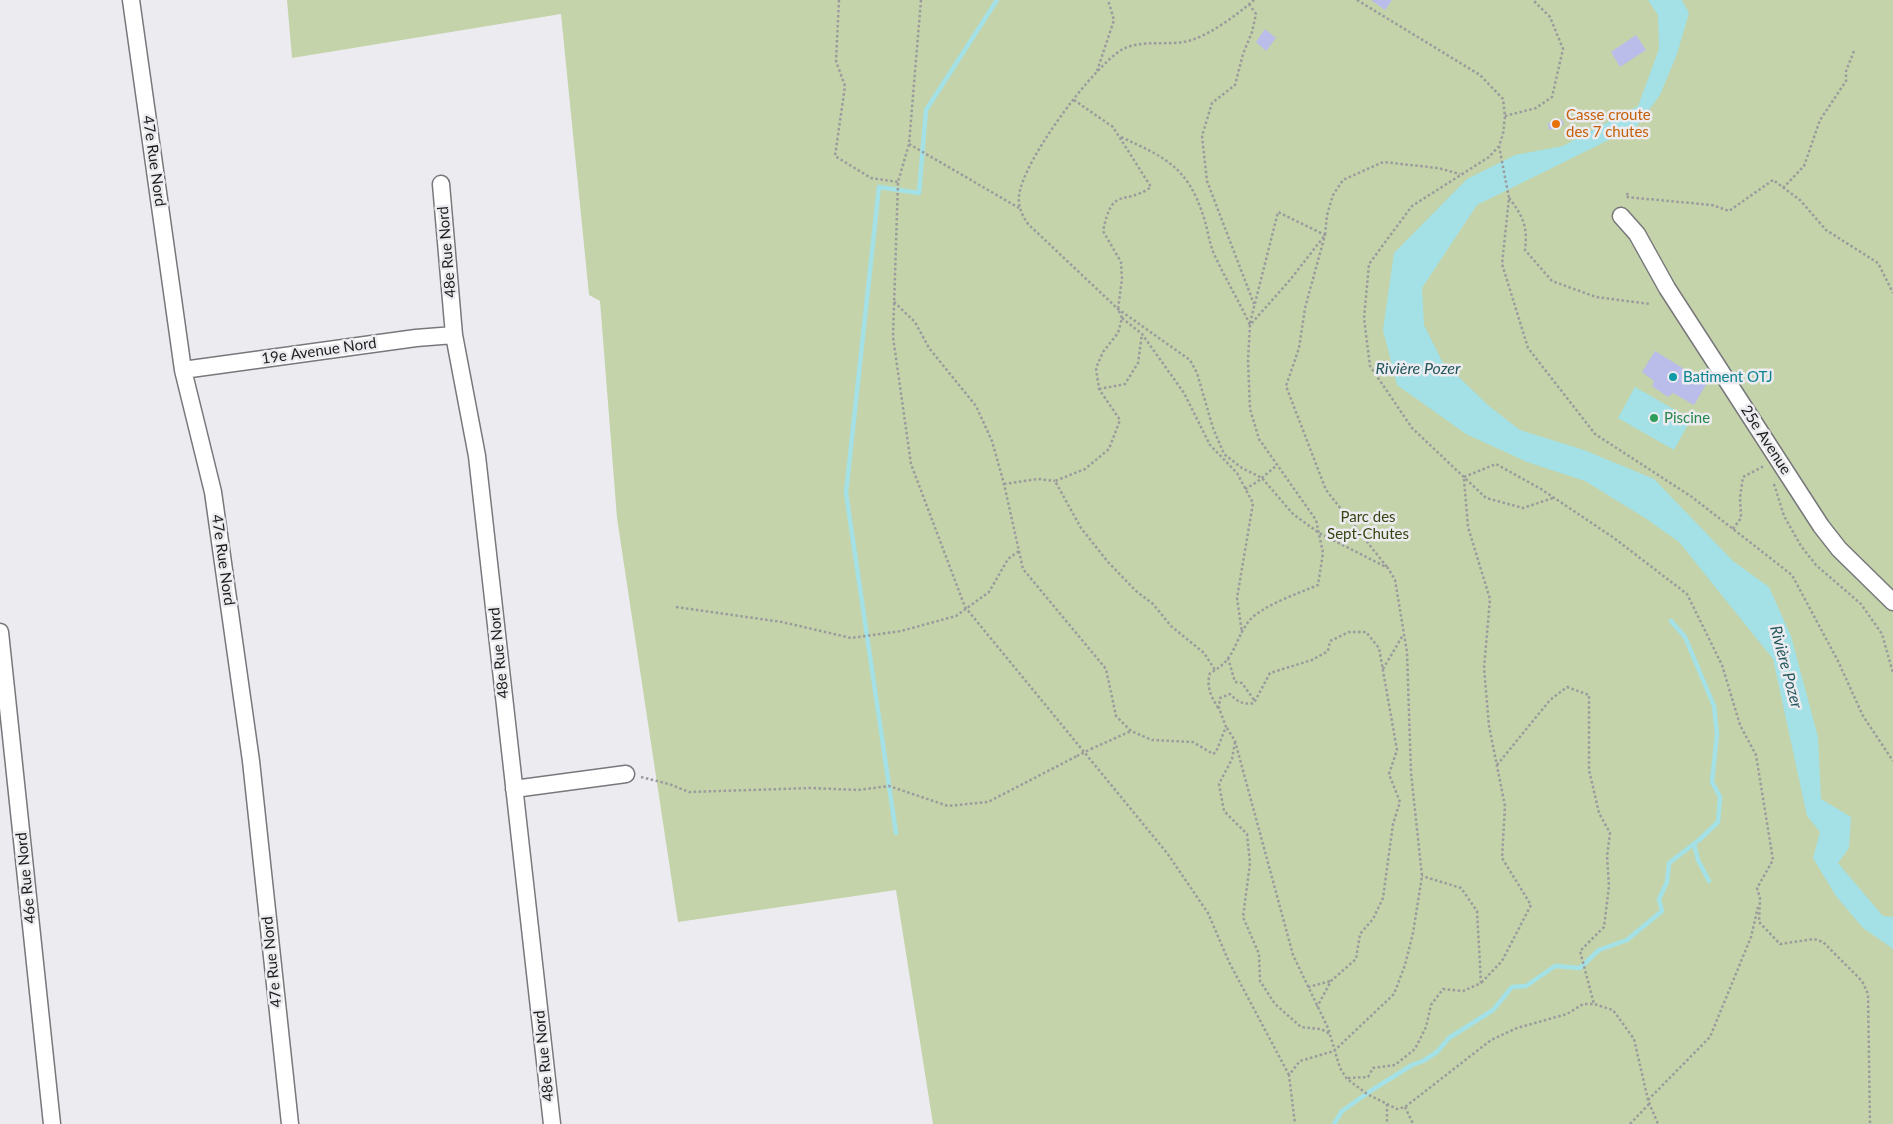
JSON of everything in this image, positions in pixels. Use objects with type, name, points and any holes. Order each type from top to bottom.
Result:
[{"type":"street","name":"47e Rue Nord","points":[[131,0],[183,370],[216,511],[251,761],[290,1124]]},
{"type":"street","name":"48e Rue Nord","points":[[441,184],[454,335],[477,456],[552,1124]]},
{"type":"street","name":"25e Avenue","points":[[1621,216],[1637,234],[1667,288],[1821,526],[1839,549],[1893,602]]},
{"type":"street","name":"19e Avenue Nord","points":[[183,370],[416,338],[454,335]]},
{"type":"street","name":"46e Rue Nord","points":[[0,632],[52,1124]]},
{"type":"street","points":[[514,789],[626,774]]},
{"type":"path","points":[[838,0],[836,61],[845,86],[834,156],[871,178],[898,183]]},
{"type":"path","points":[[921,0],[909,144],[898,183],[893,337],[911,464],[966,609],[1167,852],[1208,913],[1229,962],[1289,1075],[1295,1124]]},
{"type":"path","points":[[1097,73],[1114,20],[1108,0]]},
{"type":"path","points":[[1019,208],[1021,185],[1031,163],[1050,131],[1110,59],[1128,47],[1189,41],[1200,37],[1254,0]]},
{"type":"path","points":[[1357,0],[1480,75],[1503,99],[1505,116],[1504,134],[1499,146],[1488,158],[1412,206],[1369,264],[1364,318],[1370,366],[1412,428],[1486,498],[1523,508],[1553,498]]},
{"type":"path","points":[[1505,116],[1536,108],[1552,97],[1563,49],[1550,17],[1533,0]]},
{"type":"path","points":[[1250,4],[1256,14],[1235,84],[1212,103],[1202,136],[1207,181],[1255,305]]},
{"type":"path","points":[[1782,188],[1804,166],[1820,120],[1846,81],[1846,71],[1854,51]]},
{"type":"path","points":[[1074,100],[1113,127],[1151,187],[1143,193],[1118,198],[1107,212],[1103,231],[1121,262],[1122,279],[1118,309],[1122,318],[1142,334],[1184,393],[1210,445],[1237,474],[1253,503],[1237,598],[1242,634]]},
{"type":"path","points":[[1119,136],[1163,157],[1184,174],[1203,214],[1214,255],[1236,294],[1250,325]]},
{"type":"path","points":[[909,144],[1019,208],[1028,224],[1118,309],[1190,360],[1198,373],[1212,428],[1224,454],[1242,468],[1262,478],[1293,514],[1319,533],[1388,568]]},
{"type":"path","points":[[1499,146],[1509,198],[1502,264],[1528,348],[1596,434],[1692,497],[1792,575],[1838,661],[1863,716],[1893,761]]},
{"type":"path","points":[[1289,1075],[1300,1061],[1334,1051],[1394,994],[1413,933],[1422,876],[1411,773],[1407,652],[1396,580],[1326,490],[1286,386],[1299,348],[1305,308],[1325,235],[1327,215],[1333,195],[1343,180],[1383,162],[1438,168],[1460,174]]},
{"type":"path","points":[[1628,193],[1626,197],[1712,205],[1729,211],[1773,180],[1800,200],[1826,230],[1878,262],[1893,292]]},
{"type":"path","points":[[1509,198],[1518,210],[1528,232],[1525,250],[1552,281],[1596,297],[1650,304]]},
{"type":"path","points":[[1222,716],[1208,691],[1210,673],[1215,671],[1228,658],[1236,647],[1249,620],[1262,610],[1318,585],[1323,553],[1316,520],[1276,466],[1259,439],[1250,409],[1248,360],[1250,325],[1278,212],[1325,235]]},
{"type":"path","points":[[1250,325],[1290,280],[1325,235]]},
{"type":"path","points":[[894,302],[914,322],[929,348],[976,406],[992,441],[1004,484],[1023,569],[1106,669],[1116,716],[1131,731],[1152,740],[1193,742],[1213,754],[1216,752],[1226,727]]},
{"type":"path","points":[[1004,484],[1038,479],[1055,482],[1085,470],[1109,449],[1120,420],[1099,389],[1096,368],[1103,352],[1118,334],[1122,318]]},
{"type":"path","points":[[1099,389],[1125,384],[1138,363],[1142,334]]},
{"type":"path","points":[[1764,460],[1768,472]]},
{"type":"path","points":[[1464,477],[1496,464],[1542,489],[1614,538],[1687,594],[1722,665],[1740,725],[1756,755],[1773,860],[1758,888],[1760,898],[1759,922],[1780,944],[1814,939],[1822,942],[1862,981],[1868,994],[1870,1124]]},
{"type":"path","points":[[1245,489],[1276,466]]},
{"type":"path","points":[[1733,529],[1741,518],[1740,497],[1743,476],[1766,466]]},
{"type":"path","points":[[1347,1079],[1368,1077],[1373,1068],[1395,1065],[1415,1049],[1426,1027],[1431,1005],[1443,988],[1463,991],[1481,983],[1502,961],[1531,905],[1502,858],[1505,806],[1489,726],[1484,668],[1490,599],[1468,528],[1464,477]]},
{"type":"path","points":[[1772,479],[1784,516],[1801,546],[1816,565],[1862,604],[1882,634],[1893,673]]},
{"type":"path","points":[[1055,482],[1080,528],[1108,562],[1136,591],[1153,604],[1171,626],[1204,653],[1215,671]]},
{"type":"path","points":[[676,607],[782,622],[851,638],[901,631],[956,616],[989,592],[1008,559],[1019,551]]},
{"type":"path","points":[[1317,1006],[1331,981],[1356,959],[1360,934],[1373,919],[1384,898],[1393,824],[1400,802],[1389,774],[1397,750],[1394,724],[1382,670],[1380,648],[1366,632],[1349,632],[1330,641],[1328,651],[1312,660],[1270,672],[1254,703],[1248,704],[1235,700],[1230,694],[1220,698],[1219,708],[1226,727],[1236,741],[1293,955],[1330,1034],[1334,1051],[1347,1079],[1367,1094],[1387,1104],[1397,1108],[1405,1107],[1491,1040],[1517,1028],[1567,1014],[1583,1004],[1594,1004],[1613,1010],[1634,1039],[1648,1102],[1658,1124]]},
{"type":"path","points":[[1382,670],[1404,634]]},
{"type":"path","points":[[1228,658],[1235,682],[1242,683],[1254,700]]},
{"type":"path","points":[[1497,765],[1550,700],[1567,687],[1589,695],[1589,770],[1599,813],[1610,833],[1607,856],[1609,886],[1604,927],[1580,952],[1594,1004]]},
{"type":"path","points":[[626,774],[669,784],[689,792],[811,788],[858,790],[889,786],[948,806],[988,802],[1091,748],[1131,731]]},
{"type":"path","points":[[1236,741],[1232,759],[1219,784],[1224,811],[1248,834],[1250,863],[1243,917],[1259,954],[1260,981],[1275,1004],[1301,1027],[1321,1029],[1330,1034]]},
{"type":"path","points":[[1422,876],[1461,888],[1477,911],[1481,983]]},
{"type":"path","points":[[1630,1124],[1648,1102],[1710,1037],[1751,937],[1760,898]]},
{"type":"path","points":[[1308,987],[1331,981]]},
{"type":"path","points":[[1387,1104],[1388,1124]]},
{"type":"path","points":[[1405,1107],[1413,1124]]},
{"type":"green space","name":"Parc des Sept-Chutes","points":[[287,0],[1893,0],[1893,1124],[933,1124],[896,890],[678,922],[617,518],[600,301],[589,295],[561,14],[292,58]]},
{"type":"water","name":"Rivière Pozer","points":[[1648,0],[1682,0],[1689,13],[1677,54],[1660,95],[1637,126],[1477,205],[1422,288],[1424,325],[1442,361],[1489,406],[1520,430],[1584,450],[1654,479],[1733,561],[1769,587],[1791,636],[1818,737],[1821,799],[1851,817],[1849,848],[1838,863],[1883,916],[1893,917],[1893,951],[1892,948],[1863,928],[1836,896],[1813,858],[1820,832],[1807,816],[1773,659],[1679,542],[1645,518],[1585,481],[1527,462],[1466,434],[1397,385],[1383,330],[1394,253],[1467,179],[1515,155],[1563,146],[1638,106],[1659,49],[1658,15]]},
{"type":"water","name":"Piscine","points":[[1635,387],[1691,419],[1674,450],[1618,418]]},
{"type":"building","points":[[1371,0],[1392,0],[1385,10]]},
{"type":"building","points":[[1265,29],[1276,38],[1266,51],[1256,42]]},
{"type":"building","points":[[1636,35],[1646,50],[1620,67],[1611,52]]},
{"type":"building","name":"Casse croute des 7 chutes","points":[[1562,119],[1564,125],[1549,130],[1548,123]]},
{"type":"building","name":"Batiment OTJ","points":[[1655,351],[1707,383],[1694,405],[1673,393],[1668,397],[1652,386],[1654,381],[1642,372]]},
{"type":"waterway","points":[[896,833],[846,493],[879,187],[919,193],[926,110],[997,0]]},
{"type":"waterway","points":[[1334,1124],[1342,1111],[1412,1065],[1423,1061],[1437,1052],[1449,1038],[1493,1010],[1512,987],[1526,986],[1555,966],[1580,968],[1599,950],[1627,940],[1662,911],[1659,899],[1667,882],[1669,863],[1699,840],[1718,822],[1720,797],[1712,782],[1717,734],[1714,706],[1685,637],[1671,621]]},
{"type":"waterway","points":[[1694,844],[1698,860],[1709,881]]},
{"type":"place","name":"Casse croute des 7 chutes","points":[[1556,124]]},
{"type":"place","name":"Batiment OTJ","points":[[1673,377]]},
{"type":"place","name":"Piscine","points":[[1654,418]]}]
